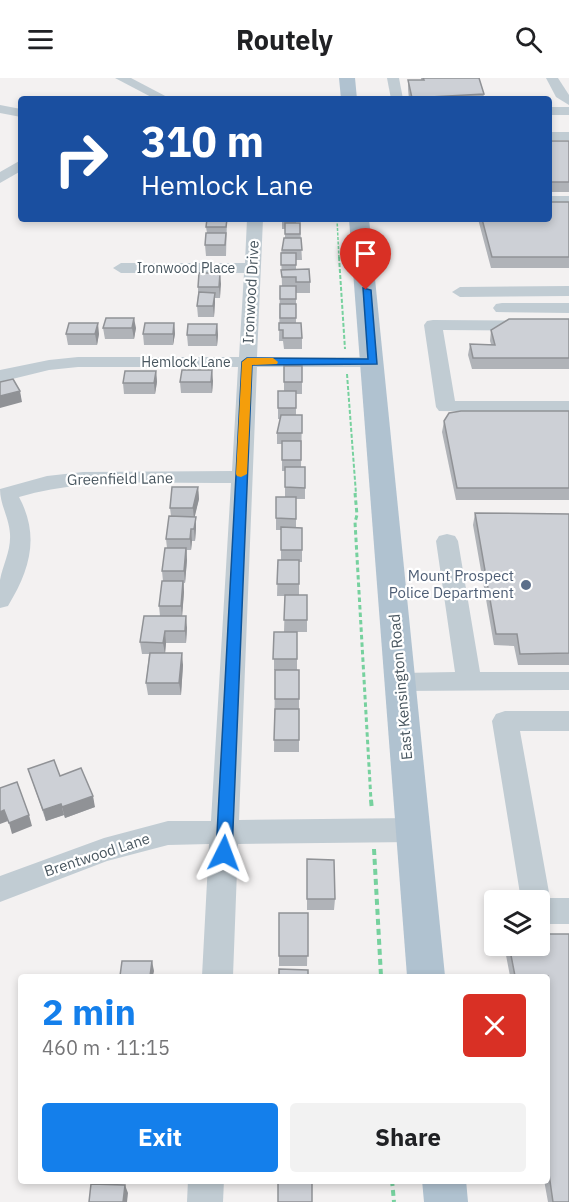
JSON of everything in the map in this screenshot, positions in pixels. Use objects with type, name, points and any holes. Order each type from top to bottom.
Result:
[{"type":"main road","points":[[347,78],[349,96]]},
{"type":"main road","name":"East Kensington Road","points":[[359,222],[359,362],[401,682],[426,974]]},
{"type":"main road","points":[[444,1184],[446,1202]]},
{"type":"street","points":[[393,78],[396,96]]},
{"type":"street","points":[[552,78],[560,94],[569,102]]},
{"type":"street","points":[[128,79],[159,96]]},
{"type":"street","points":[[0,109],[18,112]]},
{"type":"street","points":[[552,111],[569,111]]},
{"type":"street","points":[[552,136],[569,136]]},
{"type":"street","points":[[552,200],[569,200]]},
{"type":"street","name":"Ironwood Drive","points":[[217,974],[255,222]]},
{"type":"street","name":"Ironwood Place","points":[[121,268],[252,268]]},
{"type":"street","points":[[569,291],[461,300],[569,308]]},
{"type":"street","points":[[569,326],[433,326],[446,407],[569,407]]},
{"type":"street","name":"Hemlock Lane","points":[[0,375],[49,365],[78,362],[359,362]]},
{"type":"street","name":"Greenfield Lane","points":[[4,495],[47,482],[83,478],[241,477]]},
{"type":"street","points":[[0,600],[17,568],[21,549],[20,520],[4,495]]},
{"type":"street","points":[[447,541],[469,682]]},
{"type":"street","points":[[401,682],[569,681]]},
{"type":"street","points":[[534,890],[505,721],[569,721]]},
{"type":"street","name":"Brentwood Lane","points":[[0,890],[135,840],[168,833],[413,830]]},
{"type":"street","points":[[550,910],[569,911]]},
{"type":"street","points":[[205,1202],[206,1184]]},
{"type":"path","points":[[338,222],[359,362],[357,515],[355,522],[381,974]]},
{"type":"path","points":[[392,1184],[394,1202]]},
{"type":"building","points":[[423,78],[479,78],[484,94],[412,96],[408,80],[424,80]]},
{"type":"building","points":[[552,141],[569,141],[569,182],[552,182]]},
{"type":"building","points":[[552,202],[569,202],[569,257],[492,257],[483,222],[552,222]]},
{"type":"building","points":[[207,222],[227,222],[226,227],[206,227]]},
{"type":"building","points":[[285,223],[300,223],[300,234],[285,234]]},
{"type":"building","points":[[206,233],[226,233],[225,245],[205,245]]},
{"type":"building","points":[[284,238],[301,238],[302,250],[282,250]]},
{"type":"building","points":[[281,253],[296,253],[296,265],[281,265]]},
{"type":"building","points":[[309,269],[310,282],[296,282],[296,277],[282,277],[281,270]]},
{"type":"building","points":[[199,273],[220,273],[219,287],[198,287]]},
{"type":"building","points":[[280,286],[296,286],[296,299],[280,299]]},
{"type":"building","points":[[199,292],[215,293],[213,306],[197,306]]},
{"type":"building","points":[[280,304],[296,304],[296,318],[280,318]]},
{"type":"building","points":[[106,318],[134,318],[132,328],[103,328]]},
{"type":"building","points":[[509,319],[569,319],[569,358],[473,358],[470,344],[495,345],[491,330]]},
{"type":"building","points":[[69,323],[98,323],[95,334],[66,334]]},
{"type":"building","points":[[145,323],[174,323],[173,334],[143,334]]},
{"type":"building","points":[[279,323],[301,323],[302,338],[283,338],[283,330],[279,330]]},
{"type":"building","points":[[188,324],[217,324],[216,335],[187,335]]},
{"type":"building","points":[[284,366],[302,366],[302,382],[284,382]]},
{"type":"building","points":[[182,370],[212,370],[211,382],[180,382]]},
{"type":"building","points":[[125,371],[156,371],[154,383],[123,383]]},
{"type":"building","points":[[13,379],[20,391],[0,396],[0,382]]},
{"type":"building","points":[[278,391],[296,391],[296,408],[278,408]]},
{"type":"building","points":[[569,411],[569,488],[457,488],[444,421],[449,413]]},
{"type":"building","points":[[281,415],[302,415],[302,433],[277,433]]},
{"type":"building","points":[[282,441],[301,441],[301,460],[282,460]]},
{"type":"building","points":[[285,467],[305,467],[305,488],[285,487]]},
{"type":"building","points":[[172,487],[198,487],[193,508],[170,508]]},
{"type":"building","points":[[276,497],[296,497],[296,519],[276,518]]},
{"type":"building","name":"Mount Prospect Police Department","points":[[475,513],[569,514],[569,653],[520,654],[517,634],[496,634]]},
{"type":"building","points":[[169,516],[196,517],[190,539],[166,539]]},
{"type":"building","points":[[281,527],[302,528],[302,550],[281,550]]},
{"type":"building","points":[[165,548],[186,548],[184,571],[162,571]]},
{"type":"building","points":[[278,560],[299,560],[299,584],[277,584]]},
{"type":"building","points":[[162,581],[183,581],[181,606],[159,606]]},
{"type":"building","points":[[285,595],[307,595],[307,620],[284,620]]},
{"type":"building","points":[[144,616],[186,616],[185,631],[165,631],[163,643],[140,642]]},
{"type":"building","points":[[274,632],[297,632],[297,659],[273,659]]},
{"type":"building","points":[[150,653],[182,653],[179,683],[146,683]]},
{"type":"building","points":[[275,670],[299,670],[299,699],[275,699]]},
{"type":"building","points":[[275,709],[299,709],[299,740],[274,740]]},
{"type":"building","points":[[54,760],[60,776],[81,768],[93,796],[62,807],[61,804],[43,810],[28,769]]},
{"type":"building","points":[[17,782],[29,815],[9,823],[4,810],[0,812],[0,788]]},
{"type":"building","points":[[307,859],[334,860],[335,899],[307,899]]},
{"type":"building","points":[[279,913],[308,913],[308,956],[279,956]]},
{"type":"building","points":[[550,934],[569,934],[569,1202],[553,1202],[550,1181],[550,974],[515,974],[511,956],[550,956]]},
{"type":"building","points":[[122,961],[152,961],[150,974],[120,974]]},
{"type":"building","points":[[279,969],[308,970],[308,974],[279,974]]},
{"type":"building","points":[[91,1184],[125,1185],[123,1202],[89,1202]]},
{"type":"building","points":[[278,1184],[312,1184],[312,1202],[278,1202]]},
{"type":"slow traffic","points":[[241,474],[247,362],[273,362]]},
{"type":"place","name":"Mount Prospect Police Department","points":[[526,585]]},
{"type":"route","points":[[224,853],[247,362],[373,362],[366,290]]}]
